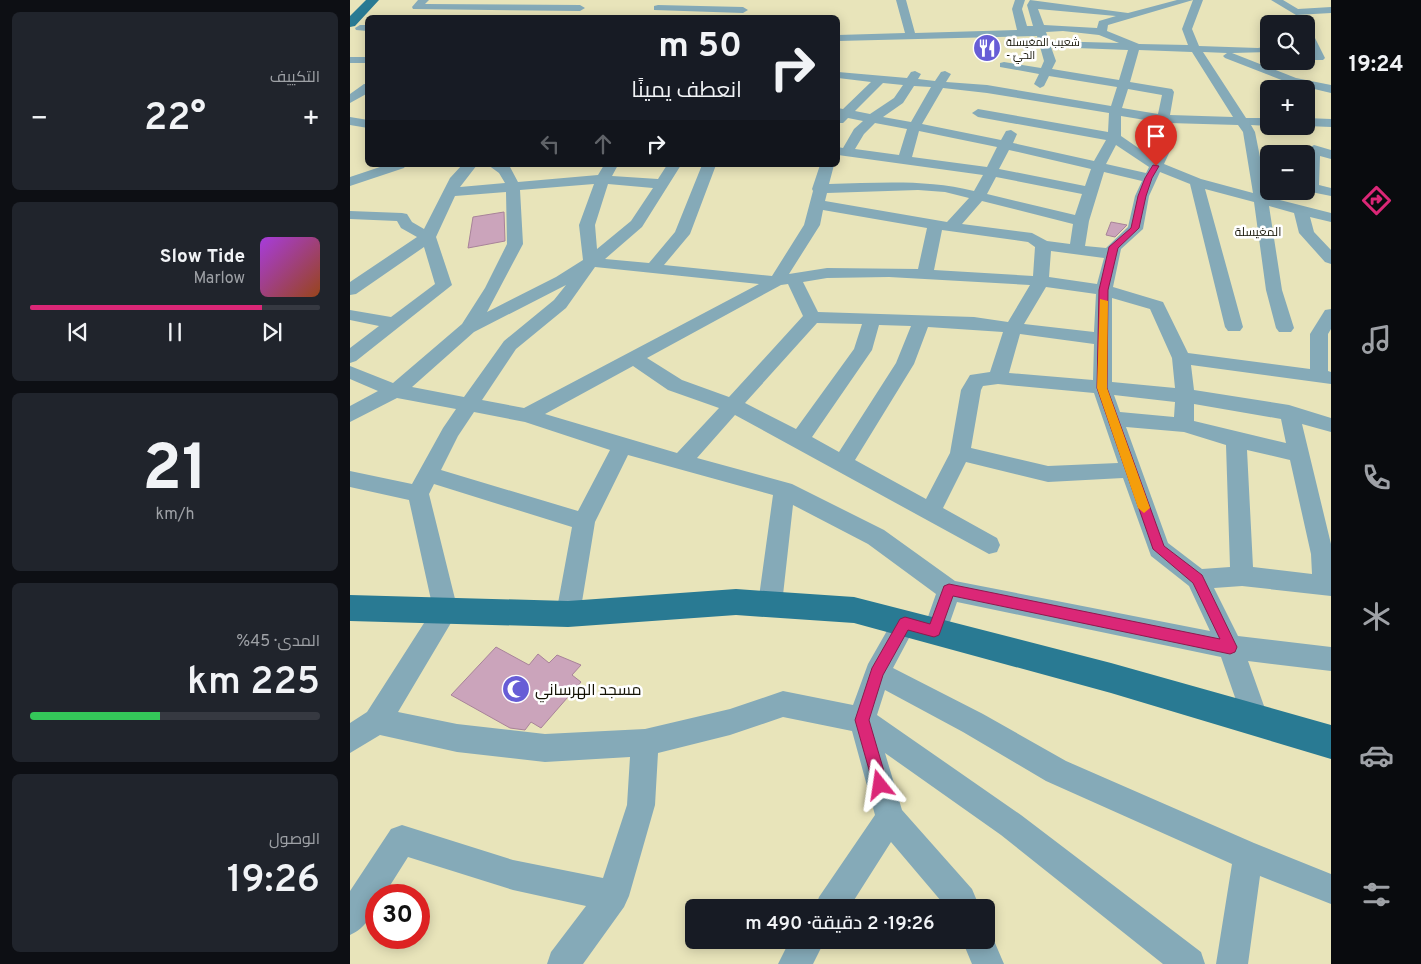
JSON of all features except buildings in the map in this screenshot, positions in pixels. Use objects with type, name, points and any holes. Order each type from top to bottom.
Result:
[{"type":"main road","points":[[350,11],[362,0]]},
{"type":"main road","points":[[366,15],[373,0]]},
{"type":"main road","points":[[371,15],[387,0]]},
{"type":"main road","points":[[350,38],[363,23]]},
{"type":"main road","points":[[350,608],[568,614],[736,602],[854,610],[1331,742]]},
{"type":"street","points":[[424,0],[417,7],[469,5],[584,6],[576,15]]},
{"type":"street","points":[[901,0],[911,37]]},
{"type":"street","points":[[925,274],[943,226],[978,197],[993,172],[1004,145],[1033,98],[1046,72],[1050,60],[1040,44],[1023,31],[1017,9],[1020,0]]},
{"type":"street","points":[[1100,32],[1103,23],[1165,2],[1188,0]]},
{"type":"street","points":[[1198,0],[1187,29],[1195,49],[1249,132],[1260,167]]},
{"type":"street","points":[[1278,1],[1292,0]]},
{"type":"street","points":[[1278,1],[1298,15]]},
{"type":"street","points":[[1040,44],[1034,2],[1133,14]]},
{"type":"street","points":[[652,15],[661,4],[742,9]]},
{"type":"street","points":[[459,15],[469,5]]},
{"type":"street","points":[[533,15],[539,7]]},
{"type":"street","points":[[1296,12],[1331,10]]},
{"type":"street","points":[[945,188],[960,135],[978,114],[986,90],[1004,65],[1040,44],[1062,28],[1100,32],[1134,46]]},
{"type":"street","points":[[840,38],[911,37],[1023,31]]},
{"type":"street","points":[[1040,44],[1260,51]]},
{"type":"street","points":[[1077,250],[1081,221],[1092,192],[1099,165],[1114,137],[1115,112],[1134,46]]},
{"type":"street","points":[[1213,50],[1294,81],[1331,89]]},
{"type":"street","points":[[1315,52],[1319,58]]},
{"type":"street","points":[[1315,57],[1331,60]]},
{"type":"street","points":[[350,60],[365,60]]},
{"type":"street","points":[[1004,65],[1168,92],[1163,119],[1163,151],[1142,196],[1135,228],[1114,247],[1112,254],[1104,290],[1102,388],[1159,549],[1198,579],[1230,647],[1256,720]]},
{"type":"street","points":[[904,161],[915,126],[938,83],[948,71]]},
{"type":"street","points":[[840,75],[881,78],[912,77],[938,83],[1163,119],[1260,122]]},
{"type":"street","points":[[842,152],[873,118],[899,100],[912,77]]},
{"type":"street","points":[[840,116],[881,78]]},
{"type":"street","points":[[998,378],[1012,328],[1041,281],[1037,242],[1042,182],[1074,105],[1083,78]]},
{"type":"street","points":[[350,99],[365,90]]},
{"type":"street","points":[[978,114],[1019,120],[1099,165],[1152,172],[1260,198]]},
{"type":"street","points":[[840,116],[873,118],[1004,145],[1114,137],[1152,172]]},
{"type":"street","points":[[350,121],[365,124]]},
{"type":"street","points":[[1315,122],[1331,123]]},
{"type":"street","points":[[1315,149],[1331,155]]},
{"type":"street","points":[[842,152],[993,172],[1092,192]]},
{"type":"street","points":[[350,182],[393,167]]},
{"type":"street","points":[[350,290],[428,237],[457,178],[468,167]]},
{"type":"street","points":[[468,328],[493,288],[515,244],[512,186],[505,170],[499,167]]},
{"type":"street","points":[[576,167],[576,180]]},
{"type":"street","points":[[350,740],[377,720],[446,611],[418,494],[450,433],[510,345],[560,304],[591,262],[587,225],[603,179],[610,167]]},
{"type":"street","points":[[350,415],[395,391],[468,328],[562,280],[591,262],[637,224],[673,167]]},
{"type":"street","points":[[653,268],[682,234],[688,224],[708,167]]},
{"type":"street","points":[[786,281],[812,225],[826,167]]},
{"type":"street","points":[[451,192],[576,180],[603,179],[661,184]]},
{"type":"street","points":[[1196,182],[1234,327]]},
{"type":"street","points":[[818,196],[918,186],[945,188],[1081,221]]},
{"type":"street","points":[[1315,189],[1331,192]]},
{"type":"street","points":[[818,196],[943,226],[1077,250],[1112,254]]},
{"type":"street","points":[[1261,200],[1274,290],[1285,328]]},
{"type":"street","points":[[1267,200],[1331,218]]},
{"type":"street","points":[[1301,211],[1307,233],[1331,259]]},
{"type":"street","points":[[350,215],[402,217],[406,225],[428,237],[444,284],[350,357]]},
{"type":"street","points":[[591,262],[786,281],[812,317]]},
{"type":"street","points":[[526,415],[786,281],[827,273],[925,274],[1041,281],[1104,290],[1157,306],[1181,358],[1185,396],[1184,425]]},
{"type":"street","points":[[1181,358],[1325,377],[1319,334],[1331,314]]},
{"type":"street","points":[[350,315],[394,323]]},
{"type":"street","points":[[812,317],[974,323],[1103,339]]},
{"type":"street","points":[[681,462],[734,406],[812,317]]},
{"type":"street","points":[[799,440],[863,350],[872,320]]},
{"type":"street","points":[[843,463],[905,364],[922,321]]},
{"type":"street","points":[[634,358],[675,384],[734,406],[843,463],[989,545]]},
{"type":"street","points":[[350,372],[395,391],[526,415],[622,446],[784,490],[876,537],[949,590],[1230,647],[1331,659]]},
{"type":"street","points":[[930,512],[960,453],[971,390],[977,380],[998,378],[1185,396],[1289,412],[1331,425]]},
{"type":"street","points":[[1198,579],[1242,576],[1328,586],[1289,412]]},
{"type":"street","points":[[1113,419],[1184,425],[1236,440],[1299,454]]},
{"type":"street","points":[[1236,440],[1242,576]]},
{"type":"street","points":[[568,614],[584,522],[622,446]]},
{"type":"street","points":[[960,453],[1048,474],[1130,470]]},
{"type":"street","points":[[429,474],[584,522]]},
{"type":"street","points":[[350,479],[418,494]]},
{"type":"street","points":[[770,604],[784,490]]},
{"type":"street","points":[[934,631],[949,590]]},
{"type":"street","points":[[905,623],[877,673],[862,720],[890,818],[961,899]]},
{"type":"street","points":[[877,673],[973,722],[1056,771],[1248,856],[1331,889]]},
{"type":"street","points":[[377,720],[458,738],[545,748],[645,743],[730,722],[782,704],[862,720],[1011,825],[1189,964]]},
{"type":"street","points":[[563,964],[613,896],[641,805],[645,743]]},
{"type":"street","points":[[836,899],[890,818]]},
{"type":"street","points":[[350,919],[402,840],[513,875],[613,896]]},
{"type":"street","points":[[1232,964],[1248,856]]},
{"type":"street","points":[[794,964],[803,949]]},
{"type":"street","points":[[982,949],[988,964]]},
{"type":"slow traffic","points":[[1104,301],[1102,388],[1144,508]]},
{"type":"place","name":"شعيب المغيسلة - الحيّ","points":[[987,48]]},
{"type":"place","name":"مسجد الهرساني","points":[[516,689]]},
{"type":"district","name":"المغيسلة","points":[[1258,232]]},
{"type":"route","points":[[880,785],[862,720],[877,673],[905,623],[934,631],[949,590],[1230,647],[1198,579],[1159,549],[1102,388],[1104,290],[1114,247],[1135,228],[1148,178],[1156,166]]}]
